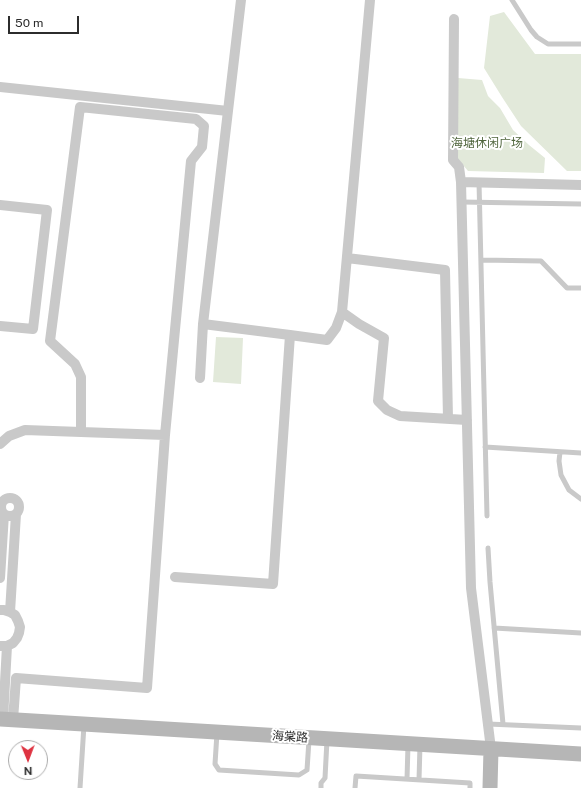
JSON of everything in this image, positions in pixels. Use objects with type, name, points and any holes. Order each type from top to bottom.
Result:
[{"type":"street","points":[[200,378],[203,324],[241,0]]},
{"type":"street","points":[[203,324],[327,340],[336,328],[342,312],[370,0]]},
{"type":"street","points":[[454,19],[453,160],[459,167],[461,202],[471,588],[491,749],[490,788]]},
{"type":"street","points":[[0,87],[228,111]]},
{"type":"street","points":[[7,677],[147,688],[165,435],[191,161],[202,147],[204,126],[196,119],[80,107],[50,341],[75,364],[81,377],[81,432]]},
{"type":"street","points":[[460,182],[581,184]]},
{"type":"street","points":[[0,205],[47,210],[33,330],[0,326]]},
{"type":"street","points":[[347,258],[445,270],[448,419]]},
{"type":"street","points":[[342,312],[359,324],[384,338],[378,402],[386,410],[400,416],[467,420]]},
{"type":"street","points":[[175,577],[273,584],[290,335]]},
{"type":"street","points":[[0,444],[9,436],[25,430],[165,435]]},
{"type":"street","points":[[0,578],[4,514],[0,506],[3,494],[17,500],[19,509],[16,514],[5,611],[15,615],[20,626],[17,638],[13,643],[4,646],[7,677],[5,719]]},
{"type":"street","points":[[4,514],[10,516],[16,514]]},
{"type":"street","name":"海棠路","points":[[5,719],[581,754]]},
{"type":"lane","points":[[512,0],[537,37],[548,44],[581,44]]},
{"type":"lane","points":[[479,182],[487,516]]},
{"type":"lane","points":[[461,202],[581,204]]},
{"type":"lane","points":[[481,260],[541,261],[567,288],[581,288]]},
{"type":"lane","points":[[485,447],[581,453]]},
{"type":"lane","points":[[560,452],[559,461],[561,475],[569,490],[581,499]]},
{"type":"lane","points":[[488,548],[503,724]]},
{"type":"lane","points":[[494,628],[581,633]]},
{"type":"lane","points":[[80,788],[84,724]]},
{"type":"lane","points":[[488,724],[581,728]]},
{"type":"lane","points":[[217,732],[216,764],[219,770],[299,775],[307,770],[309,738]]},
{"type":"lane","points":[[320,788],[321,783],[325,778],[327,739]]},
{"type":"lane","points":[[407,779],[414,744]]},
{"type":"lane","points":[[414,744],[419,780]]},
{"type":"lane","points":[[355,788],[356,776],[470,783],[470,788]]},
{"type":"green space","points":[[504,12],[535,54],[581,54],[581,171],[567,171],[521,126],[484,68],[490,16]]},
{"type":"green space","name":"海塘休闲广场","points":[[458,78],[482,80],[488,96],[500,108],[513,130],[545,158],[544,173],[468,171],[458,159]]},
{"type":"green space","points":[[216,337],[243,338],[241,384],[213,382]]}]
